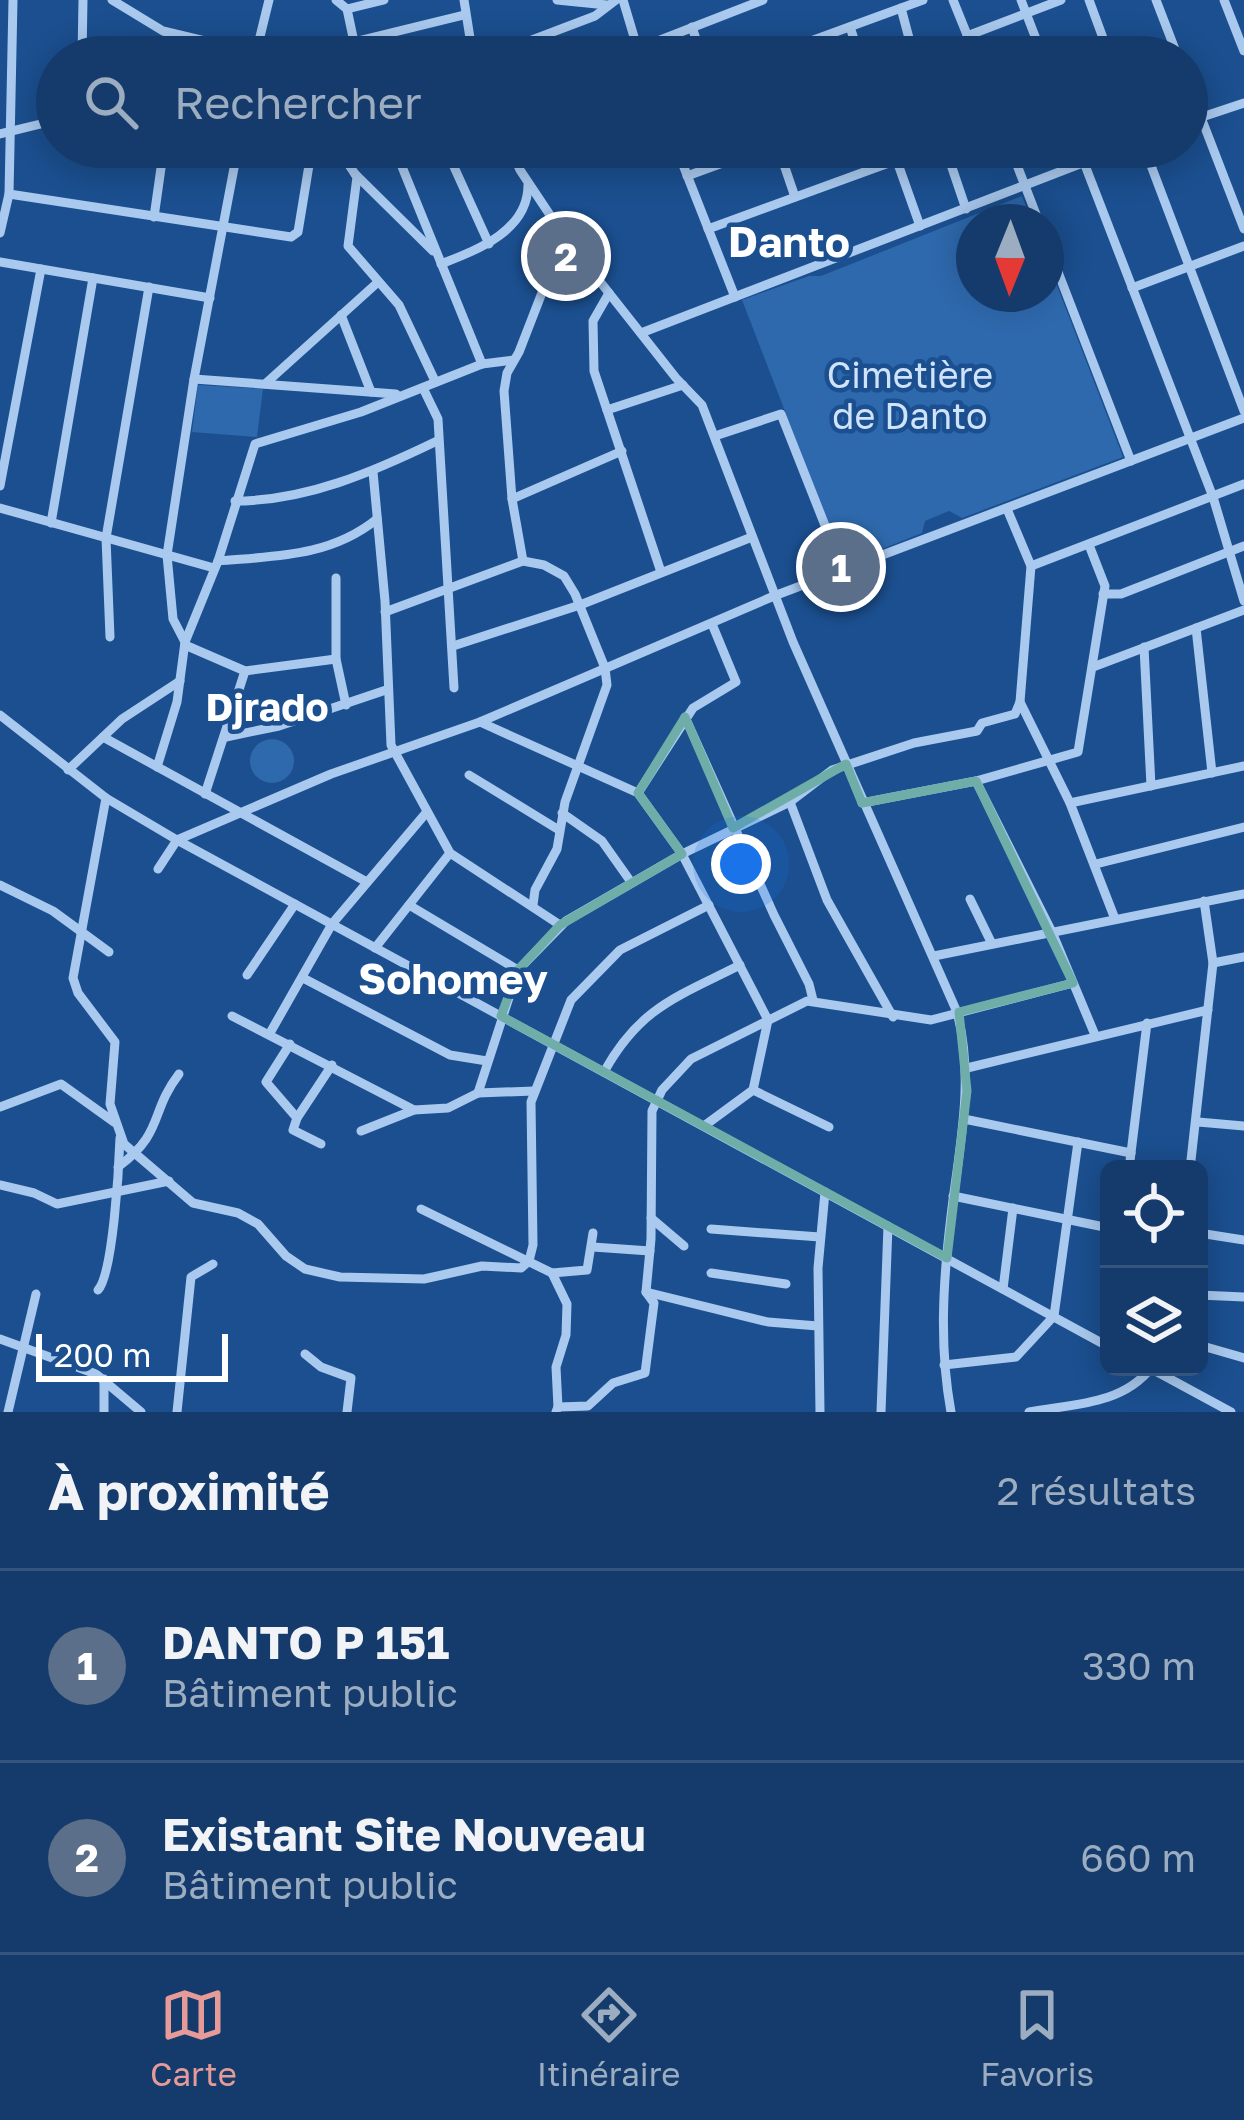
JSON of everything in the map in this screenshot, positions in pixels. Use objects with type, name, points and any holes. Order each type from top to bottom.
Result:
[{"type":"street","points":[[0,233],[9,194],[4,132],[13,0]]},
{"type":"street","points":[[82,36],[83,0]]},
{"type":"street","points":[[112,0],[132,5],[163,31],[187,36]]},
{"type":"street","points":[[260,36],[269,0]]},
{"type":"street","points":[[336,0],[347,9],[353,36]]},
{"type":"street","points":[[347,9],[384,0]]},
{"type":"street","points":[[464,0],[468,36]]},
{"type":"street","points":[[557,0],[612,4],[632,36]]},
{"type":"street","points":[[675,36],[763,0]]},
{"type":"street","points":[[825,36],[922,0]]},
{"type":"street","points":[[953,0],[968,35],[1061,0]]},
{"type":"street","points":[[1021,0],[1035,36]]},
{"type":"street","points":[[1088,0],[1102,36]]},
{"type":"street","points":[[1156,0],[1170,36]]},
{"type":"street","points":[[1224,0],[1244,51]]},
{"type":"street","points":[[612,4],[626,22]]},
{"type":"street","points":[[537,36],[612,4]]},
{"type":"street","points":[[901,8],[908,36]]},
{"type":"street","points":[[378,36],[464,15]]},
{"type":"street","points":[[850,27],[853,36]]},
{"type":"street","points":[[692,28],[695,36]]},
{"type":"street","points":[[1208,115],[1244,103]]},
{"type":"street","points":[[4,132],[36,124]]},
{"type":"street","points":[[1208,135],[1244,230]]},
{"type":"street","points":[[154,218],[161,168]]},
{"type":"street","points":[[235,168],[194,379],[167,555],[173,619],[185,644],[244,671],[336,659]]},
{"type":"street","points":[[9,194],[295,236],[307,168]]},
{"type":"street","points":[[352,168],[439,259]]},
{"type":"street","points":[[402,168],[482,364]]},
{"type":"street","points":[[455,168],[490,244]]},
{"type":"street","points":[[521,168],[564,236],[701,405],[774,596],[958,1012],[967,1068],[946,1258],[944,1365],[951,1412]]},
{"type":"street","points":[[684,168],[735,297]]},
{"type":"street","points":[[687,176],[703,168]]},
{"type":"street","points":[[785,168],[795,197]]},
{"type":"street","points":[[708,230],[875,168]]},
{"type":"street","points":[[900,168],[920,226]]},
{"type":"street","points":[[952,168],[965,204]]},
{"type":"street","points":[[1018,168],[1032,204]]},
{"type":"street","points":[[977,204],[1071,168]]},
{"type":"street","points":[[1086,168],[1213,496],[1244,605],[1093,667]]},
{"type":"street","points":[[158,869],[177,840],[331,774],[480,722],[774,596],[1244,414],[1152,168]]},
{"type":"street","points":[[356,174],[347,240],[376,283],[399,305],[435,381]]},
{"type":"street","points":[[439,259],[490,244],[503,235],[524,206],[528,182]]},
{"type":"street","points":[[641,333],[956,212]]},
{"type":"street","points":[[523,561],[512,499],[504,391],[564,236]]},
{"type":"street","points":[[1132,288],[1244,246]]},
{"type":"street","points":[[0,262],[210,298]]},
{"type":"street","points":[[0,486],[41,268]]},
{"type":"street","points":[[51,523],[93,278]]},
{"type":"street","points":[[265,384],[376,283]]},
{"type":"street","points":[[110,637],[106,538],[149,287]]},
{"type":"street","points":[[1064,288],[1131,461]]},
{"type":"street","points":[[609,293],[592,321],[594,371],[661,572]]},
{"type":"street","points":[[341,315],[371,392]]},
{"type":"street","points":[[157,767],[173,719],[185,644],[254,444],[362,412],[482,364],[514,360]]},
{"type":"street","points":[[194,379],[401,394]]},
{"type":"street","points":[[607,410],[683,385]]},
{"type":"street","points":[[423,388],[438,419],[454,688]]},
{"type":"street","points":[[715,436],[781,414],[843,571]]},
{"type":"street","points":[[235,501],[298,495],[373,472],[437,441]]},
{"type":"street","points":[[512,499],[622,451]]},
{"type":"street","points":[[373,472],[374,526],[388,607],[389,739],[450,853],[560,926]]},
{"type":"street","points":[[1031,566],[1244,484]]},
{"type":"street","points":[[0,508],[216,565],[298,555],[374,526]]},
{"type":"street","points":[[478,1093],[518,970],[560,926],[682,854],[790,802],[846,764],[914,743],[977,731],[982,723],[1015,714],[1020,702],[1031,566],[1007,509]]},
{"type":"street","points":[[453,646],[580,605],[752,536]]},
{"type":"street","points":[[862,803],[976,781],[1080,749],[1104,580],[1088,545]]},
{"type":"street","points":[[1103,594],[1130,591],[1244,546]]},
{"type":"street","points":[[388,607],[523,561],[555,569],[580,605],[605,668],[605,690],[562,813],[554,856],[532,905]]},
{"type":"street","points":[[336,578],[336,659],[346,705]]},
{"type":"street","points":[[638,793],[685,717],[700,701],[736,682],[712,623]]},
{"type":"street","points":[[1196,628],[1212,773]]},
{"type":"street","points":[[1144,647],[1151,786]]},
{"type":"street","points":[[205,794],[244,671]]},
{"type":"street","points":[[68,770],[129,713],[180,681]]},
{"type":"street","points":[[226,737],[386,690]]},
{"type":"street","points":[[1020,702],[1070,803],[1114,919]]},
{"type":"street","points":[[0,715],[106,798],[177,840],[1100,1342]]},
{"type":"street","points":[[685,717],[813,1000]]},
{"type":"street","points":[[480,722],[638,793],[682,854],[768,1020],[753,1090],[704,1126]]},
{"type":"street","points":[[103,736],[365,881]]},
{"type":"street","points":[[1070,803],[1244,766]]},
{"type":"street","points":[[469,775],[559,830]]},
{"type":"street","points":[[976,781],[1052,932],[1095,1035]]},
{"type":"street","points":[[98,1290],[106,1279],[115,1221],[119,1138],[110,1103],[115,1042],[75,987],[106,798]]},
{"type":"street","points":[[790,802],[827,900],[893,1017]]},
{"type":"street","points":[[270,1033],[332,924],[426,813]]},
{"type":"street","points":[[562,813],[602,841],[631,882]]},
{"type":"street","points":[[1096,864],[1244,827]]},
{"type":"street","points":[[375,948],[450,853]]},
{"type":"street","points":[[0,885],[43,904],[109,952]]},
{"type":"street","points":[[519,898],[535,890]]},
{"type":"street","points":[[934,956],[1244,894]]},
{"type":"street","points":[[970,898],[992,944]]},
{"type":"street","points":[[1192,1160],[1213,963],[1204,901]]},
{"type":"street","points":[[248,975],[295,904]]},
{"type":"street","points":[[409,905],[518,970]]},
{"type":"street","points":[[119,1138],[179,1193],[200,1207],[248,1217],[292,1261],[320,1274],[424,1280],[482,1266],[521,1268],[529,1261],[533,1245],[530,1147],[534,1091],[577,991],[620,950],[709,905]]},
{"type":"street","points":[[1213,963],[1244,956]]},
{"type":"street","points":[[604,1072],[624,1037],[654,1008],[740,965]]},
{"type":"street","points":[[303,978],[450,1055],[487,1061]]},
{"type":"street","points":[[552,1273],[567,1304],[566,1335],[556,1367],[557,1410],[588,1406],[613,1383],[645,1373],[654,1303],[646,1292],[651,1122],[655,1100],[691,1059],[813,1000],[931,1020],[1073,982]]},
{"type":"street","points":[[967,1068],[1208,1010]]},
{"type":"street","points":[[232,1016],[414,1110]]},
{"type":"street","points":[[1131,1160],[1147,1023]]},
{"type":"street","points":[[290,1044],[266,1082],[297,1118]]},
{"type":"street","points":[[321,1144],[293,1130],[332,1065]]},
{"type":"street","points":[[118,1167],[154,1130],[167,1091],[179,1074]]},
{"type":"street","points":[[0,1107],[61,1084],[114,1122]]},
{"type":"street","points":[[753,1090],[829,1127]]},
{"type":"street","points":[[362,1131],[414,1110],[448,1108],[478,1093],[534,1091]]},
{"type":"street","points":[[964,1119],[1131,1153]]},
{"type":"street","points":[[1198,1122],[1244,1126]]},
{"type":"street","points":[[944,1365],[1016,1358],[1054,1316],[1078,1142]]},
{"type":"street","points":[[0,1185],[57,1204],[170,1181]]},
{"type":"street","points":[[820,1412],[820,1237],[825,1192]]},
{"type":"street","points":[[953,1196],[1100,1226]]},
{"type":"street","points":[[1003,1288],[1013,1208]]},
{"type":"street","points":[[422,1209],[552,1273],[587,1270],[592,1233]]},
{"type":"street","points":[[651,1218],[684,1246]]},
{"type":"street","points":[[881,1412],[888,1226]]},
{"type":"street","points":[[711,1229],[820,1237]]},
{"type":"street","points":[[1208,1234],[1244,1240]]},
{"type":"street","points":[[593,1247],[650,1251]]},
{"type":"street","points":[[177,1412],[191,1276],[213,1264]]},
{"type":"street","points":[[711,1273],[786,1284]]},
{"type":"street","points":[[646,1292],[768,1322],[818,1326]]},
{"type":"street","points":[[8,1412],[6,1386],[24,1350],[36,1294]]},
{"type":"street","points":[[1208,1296],[1244,1298]]},
{"type":"street","points":[[0,1339],[104,1379],[141,1412]]},
{"type":"street","points":[[1208,1348],[1244,1358]]},
{"type":"street","points":[[305,1354],[351,1378],[347,1412]]},
{"type":"street","points":[[1029,1412],[1122,1394],[1144,1376]]},
{"type":"street","points":[[1165,1376],[1231,1412]]},
{"type":"street","points":[[104,1379],[104,1412]]},
{"type":"street","points":[[1196,1412],[1202,1396]]},
{"type":"highlighted area","points":[[685,717],[733,828],[846,764],[862,803],[976,781],[1073,983],[959,1012],[967,1091],[947,1258],[501,1016],[518,970],[560,925],[682,854],[638,793]]},
{"type":"green space","name":"Cimetière de Danto","points":[[1022,196],[1025,204],[1002,204]]},
{"type":"green space","name":"Cimetière de Danto","points":[[956,222],[956,312],[1064,312],[1064,304],[1123,457],[962,518],[949,511],[925,521],[922,533],[844,564],[742,300],[821,276]]},
{"type":"green space","points":[[198,385],[263,389],[257,437],[192,432]]},
{"type":"green space","points":[[272,739],[288,745],[294,761],[288,777],[272,783],[256,777],[250,761],[256,745]]},
{"type":"place","name":"Existant Site Nouveau","points":[[566,256]]},
{"type":"place","name":"DANTO P 151","points":[[841,567]]},
{"type":"district","name":"Danto","points":[[789,242]]},
{"type":"district","name":"Djrado","points":[[267,707]]},
{"type":"district","name":"Sohomey","points":[[453,979]]}]
